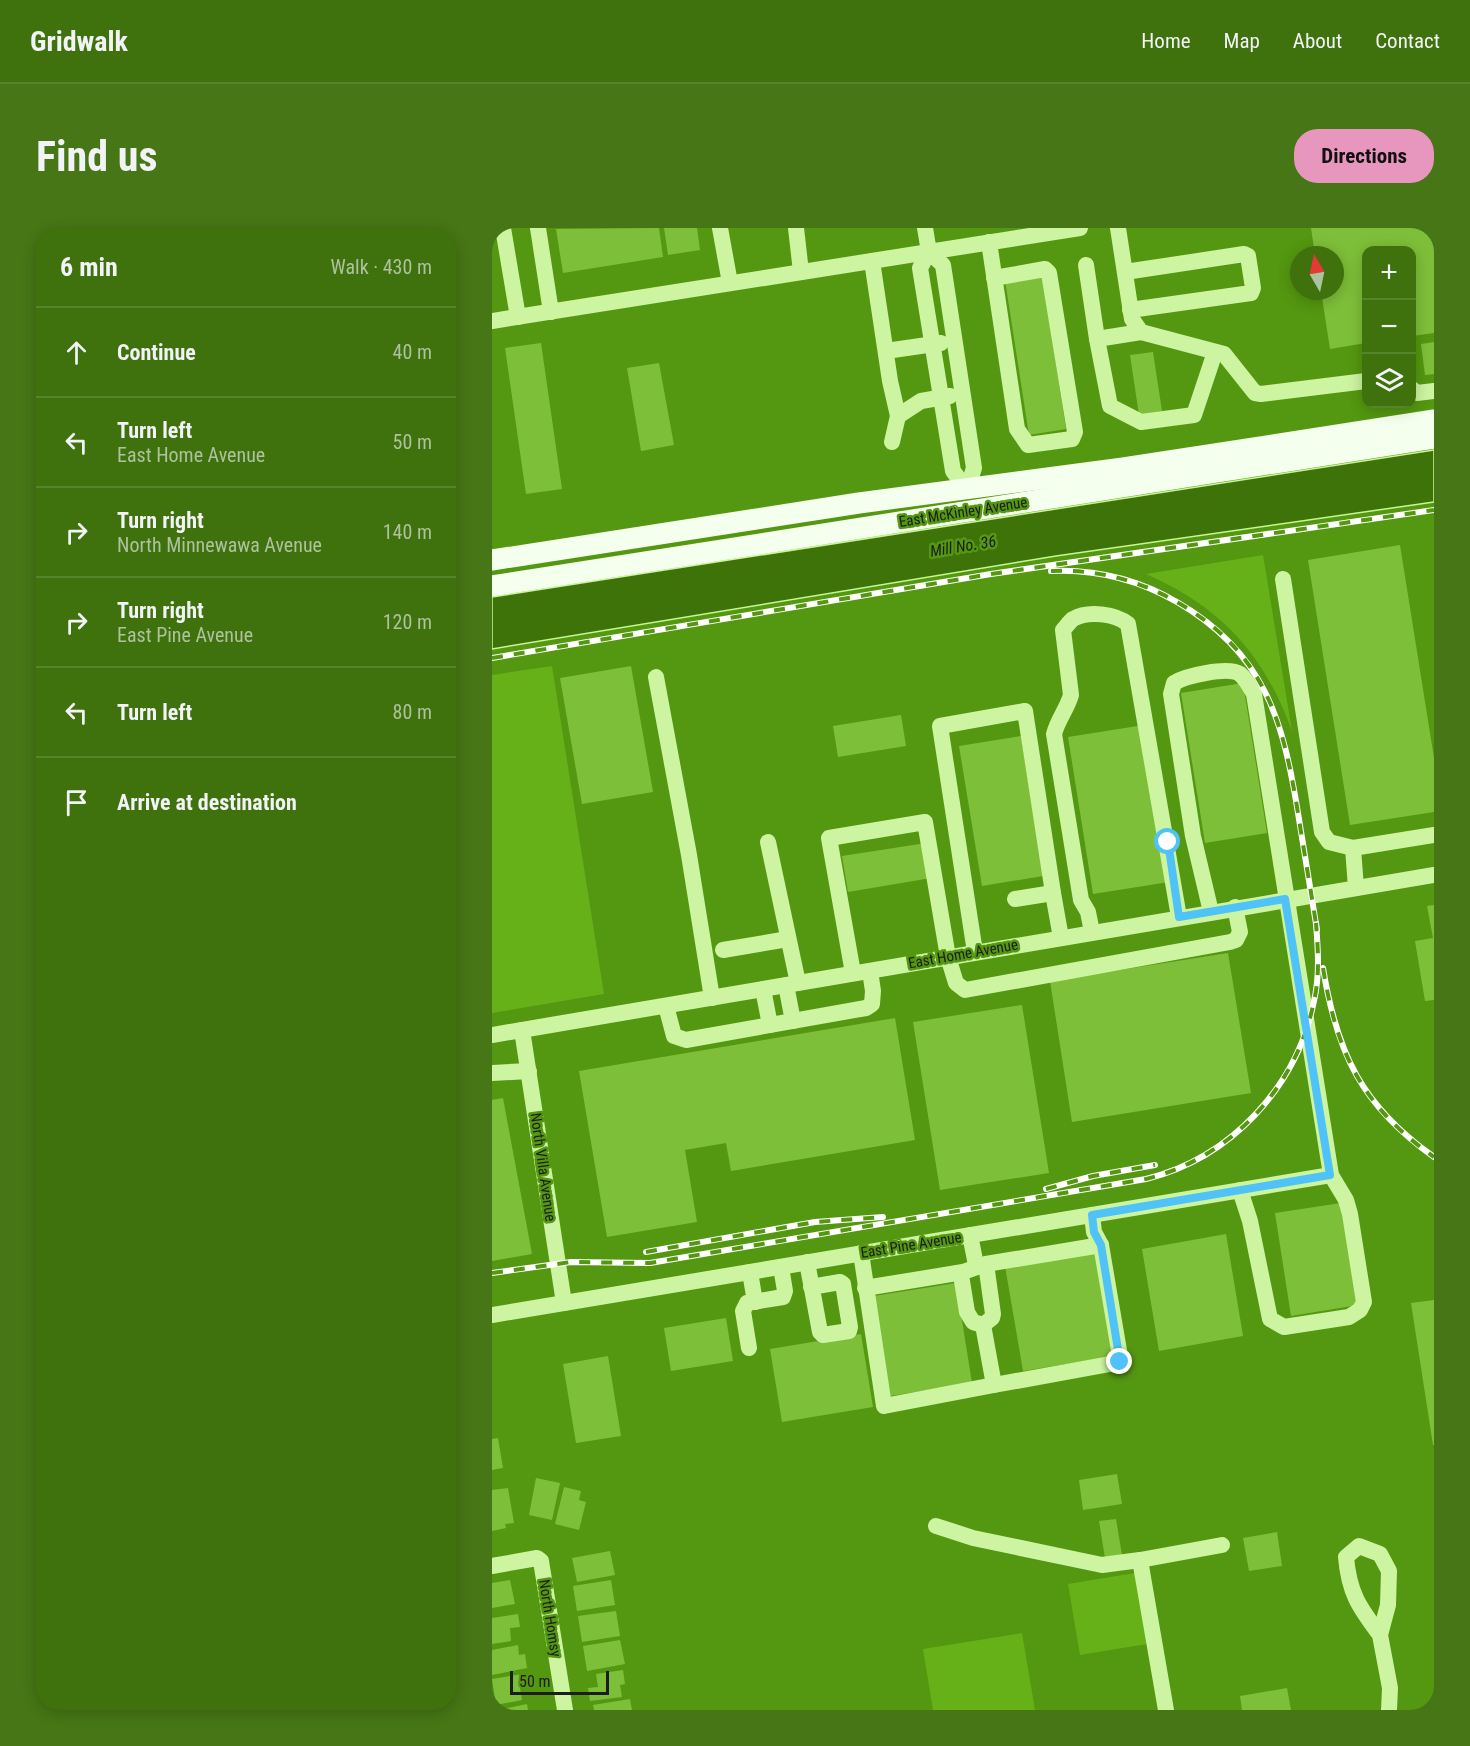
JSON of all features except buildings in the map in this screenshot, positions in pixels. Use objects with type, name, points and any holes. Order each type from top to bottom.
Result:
[{"type":"main road","name":"East McKinley Avenue","points":[[492,560],[859,503],[966,490],[1434,420]]},
{"type":"main road","name":"East McKinley Avenue","points":[[492,586],[1434,438]]},
{"type":"main road","points":[[966,490],[969,512]]},
{"type":"main road","points":[[669,558],[672,546],[683,540],[778,526],[859,503]]},
{"type":"main road","points":[[492,586],[556,563],[630,549],[642,543],[644,536]]},
{"type":"street","points":[[503,228],[518,317]]},
{"type":"street","points":[[538,228],[550,312]]},
{"type":"street","points":[[720,228],[730,283]]},
{"type":"street","points":[[796,228],[801,272]]},
{"type":"street","points":[[925,228],[929,252],[942,265],[975,468],[966,490]]},
{"type":"street","points":[[492,321],[1080,228]]},
{"type":"street","points":[[1118,228],[1130,310],[1132,319],[1141,332]]},
{"type":"street","points":[[989,242],[994,278],[1017,429],[1028,445],[1072,439],[1075,432],[1049,273],[1045,269],[994,278]]},
{"type":"street","points":[[929,252],[920,268],[953,471],[966,490]]},
{"type":"street","points":[[1125,272],[1244,254],[1248,256],[1253,288],[1251,293],[1130,310]]},
{"type":"street","points":[[872,261],[898,416],[892,442]]},
{"type":"street","points":[[1086,265],[1110,406],[1141,422],[1194,415],[1215,352]]},
{"type":"street","points":[[1097,339],[1141,332],[1224,354],[1255,393],[1261,394],[1362,381]]},
{"type":"street","points":[[886,351],[955,341]]},
{"type":"street","points":[[1416,392],[1434,391]]},
{"type":"street","points":[[898,416],[921,401],[963,394]]},
{"type":"street","points":[[1283,579],[1322,832],[1329,842],[1353,848],[1434,835]]},
{"type":"street","points":[[1092,932],[1088,912],[1082,900],[1054,734],[1058,719],[1068,705],[1071,695],[1063,630],[1074,618],[1099,614],[1119,617],[1128,624],[1179,917]]},
{"type":"street","points":[[1211,912],[1193,836],[1171,694],[1174,683],[1182,678],[1230,670],[1240,674],[1254,694],[1330,1175],[1346,1200],[1350,1214],[1364,1302],[1360,1310],[1349,1317],[1284,1327],[1270,1319],[1266,1309],[1251,1228],[1240,1190]]},
{"type":"street","points":[[656,677],[689,855],[712,998]]},
{"type":"street","points":[[975,952],[940,726],[1025,711],[1061,938]]},
{"type":"street","points":[[853,974],[829,838],[925,822],[948,957],[958,986],[968,990],[1236,940],[1240,932],[1235,907]]},
{"type":"street","points":[[768,842],[788,939],[793,1021]]},
{"type":"street","points":[[1353,848],[1356,888]]},
{"type":"street","name":"East Home Avenue","points":[[492,1035],[1434,875]]},
{"type":"street","points":[[1016,899],[1053,893]]},
{"type":"street","points":[[723,950],[788,939]]},
{"type":"street","points":[[666,1006],[670,1029],[679,1039],[793,1021],[866,1008],[872,1004],[873,998],[870,970]]},
{"type":"street","points":[[763,989],[770,1025]]},
{"type":"street","name":"North Villa Avenue","points":[[522,1030],[564,1303]]},
{"type":"street","points":[[492,1073],[528,1071]]},
{"type":"street","name":"East Pine Avenue","points":[[492,1315],[1330,1175]]},
{"type":"street","points":[[861,1253],[884,1406],[1120,1362],[1101,1245],[1094,1232],[1092,1215]]},
{"type":"street","points":[[970,1235],[975,1267],[993,1314],[992,1318],[983,1325]]},
{"type":"street","points":[[865,1288],[1101,1245]]},
{"type":"street","points":[[807,1262],[811,1287]]},
{"type":"street","points":[[749,1348],[743,1311],[747,1303],[783,1297],[785,1291],[781,1267]]},
{"type":"street","points":[[975,1267],[961,1275],[967,1312],[973,1322],[983,1325]]},
{"type":"street","points":[[750,1272],[755,1302]]},
{"type":"street","points":[[983,1325],[994,1385]]},
{"type":"street","points":[[936,1526],[973,1538],[1102,1565],[1222,1545]]},
{"type":"street","points":[[1380,1635],[1358,1606],[1348,1584],[1346,1557],[1359,1546],[1380,1554],[1389,1571],[1388,1605],[1380,1635],[1390,1688],[1389,1710]]},
{"type":"street","name":"North Homsy","points":[[492,1566],[537,1558],[541,1562],[565,1710]]},
{"type":"street","points":[[1140,1560],[1166,1710]]},
{"type":"shaded area","points":[[1263,555],[1292,731],[1268,679],[1237,636],[1197,602],[1146,574]]},
{"type":"shaded area","points":[[552,666],[604,994],[492,1013],[492,675]]},
{"type":"shaded area","points":[[1135,1573],[1147,1644],[1080,1655],[1068,1584]]},
{"type":"shaded area","points":[[1022,1633],[1035,1710],[933,1710],[923,1649]]},
{"type":"water","name":"Mill No. 36","points":[[1434,450],[1434,502],[1056,556],[492,649],[492,597]]},
{"type":"railway","points":[[492,658],[991,574],[1434,510]]},
{"type":"railway","points":[[1051,571],[1084,572],[1117,577],[1163,594],[1207,622],[1231,643],[1250,667],[1265,692],[1285,748],[1317,930]]},
{"type":"railway","points":[[492,1273],[571,1262],[650,1263],[1146,1179],[1177,1169],[1206,1154],[1232,1136],[1256,1114],[1276,1090],[1293,1062],[1305,1032],[1316,991],[1318,962],[1316,923]]},
{"type":"railway","points":[[1323,968],[1336,1027],[1357,1076],[1388,1118],[1434,1157]]},
{"type":"railway","points":[[1046,1189],[1093,1176],[1155,1165]]},
{"type":"railway","points":[[646,1252],[815,1222],[883,1217]]},
{"type":"route","points":[[1120,1362],[1101,1245],[1094,1232],[1092,1215],[1330,1175],[1285,899],[1179,917],[1168,842]]}]
